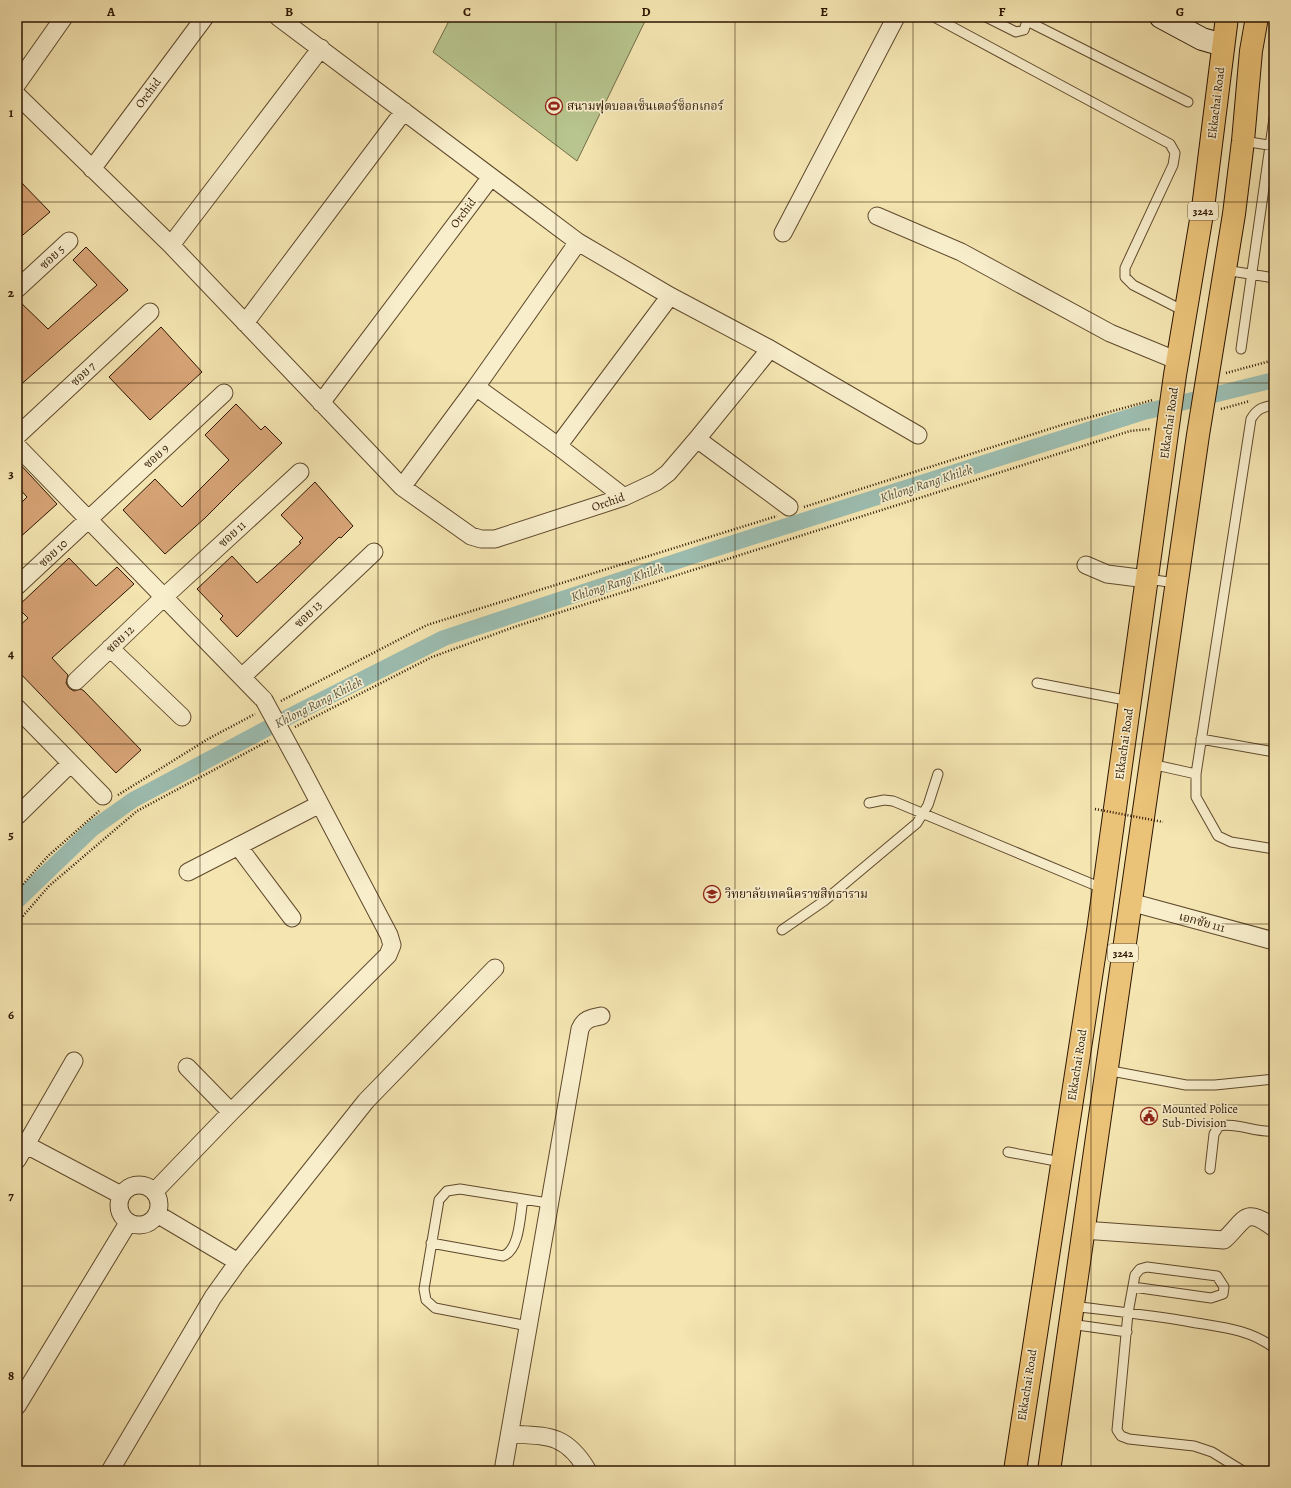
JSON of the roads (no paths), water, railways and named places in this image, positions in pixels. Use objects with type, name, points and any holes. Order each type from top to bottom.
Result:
[{"type":"main road","points":[[1160,17],[1202,39],[1251,51]]},
{"type":"main road","name":"Ekkachai Road","points":[[1015,1471],[1104,889],[1147,579],[1159,434],[1177,368],[1204,208],[1227,17]]},
{"type":"main road","name":"3242","points":[[1049,1471],[1198,435],[1215,376],[1225,270],[1243,141],[1251,51],[1257,17]]},
{"type":"street","points":[[17,84],[64,17]]},
{"type":"street","name":"Orchid","points":[[92,169],[205,17]]},
{"type":"street","points":[[278,17],[578,242],[670,296],[770,349],[918,435]]},
{"type":"street","points":[[783,233],[896,17]]},
{"type":"street","points":[[171,246],[321,48]]},
{"type":"street","name":"Orchid","points":[[17,95],[171,246],[402,487],[471,536],[481,539],[496,539],[624,497],[656,482],[668,472],[698,439],[770,349]]},
{"type":"street","points":[[245,323],[404,111]]},
{"type":"street","name":"Orchid","points":[[321,403],[490,177]]},
{"type":"street","points":[[878,216],[961,252],[1177,368]]},
{"type":"street","name":"ซอย 5","points":[[17,289],[69,241]]},
{"type":"street","points":[[402,487],[476,387],[578,242]]},
{"type":"street","points":[[558,446],[670,296]]},
{"type":"street","name":"ซอย 7","points":[[17,436],[150,312]]},
{"type":"street","points":[[476,387],[558,446],[624,497]]},
{"type":"street","name":"ซอย 9","points":[[88,520],[224,393]]},
{"type":"street","points":[[698,439],[790,510]]},
{"type":"street","points":[[17,446],[242,678],[266,705],[389,935],[392,945],[388,955],[231,1112],[154,1192]]},
{"type":"street","name":"ซอย 11","points":[[164,597],[300,472]]},
{"type":"street","name":"ซอย 10","points":[[17,586],[88,520]]},
{"type":"street","name":"ซอย 13","points":[[242,678],[374,552]]},
{"type":"street","points":[[1086,565],[1107,574],[1147,579]]},
{"type":"street","name":"ซอย 12","points":[[76,681],[164,597]]},
{"type":"street","points":[[110,648],[182,717]]},
{"type":"street","points":[[17,708],[106,801]]},
{"type":"street","points":[[17,816],[70,764]]},
{"type":"street","points":[[188,872],[320,804]]},
{"type":"street","points":[[238,846],[292,918]]},
{"type":"street","name":"เอกชัย 111","points":[[1130,902],[1274,941]]},
{"type":"street","points":[[110,1471],[213,1297],[238,1262],[366,1100],[495,968]]},
{"type":"street","points":[[503,1471],[548,1203],[580,1029],[582,1023],[586,1019],[601,1016]]},
{"type":"street","points":[[17,1160],[21,1143],[74,1061]]},
{"type":"street","points":[[187,1067],[231,1112]]},
{"type":"street","points":[[21,1143],[121,1195]]},
{"type":"street","points":[[142,1185],[154,1192],[159,1201],[157,1214],[150,1222],[144,1225],[128,1223],[119,1210],[121,1195],[134,1186],[142,1185]]},
{"type":"street","points":[[157,1214],[238,1262]]},
{"type":"street","points":[[1083,1230],[1224,1240],[1232,1233],[1240,1221],[1249,1217],[1261,1218],[1274,1228]]},
{"type":"street","points":[[17,1406],[128,1223]]},
{"type":"street","points":[[510,1434],[550,1436],[567,1445],[582,1461],[588,1471]]},
{"type":"lane","points":[[934,17],[1170,144],[1175,153],[1173,165],[1124,268],[1125,277],[1133,285],[1186,312]]},
{"type":"lane","points":[[986,17],[1016,32],[1024,30],[1028,19],[1188,102]]},
{"type":"lane","points":[[1240,349],[1272,146],[1274,118]]},
{"type":"lane","points":[[1243,141],[1272,146]]},
{"type":"lane","points":[[1225,270],[1274,278]]},
{"type":"lane","points":[[1274,405],[1265,406],[1256,411],[1251,419],[1196,774],[1196,797],[1218,836],[1231,842],[1274,849]]},
{"type":"lane","points":[[1147,579],[1176,583]]},
{"type":"lane","points":[[1037,683],[1130,701]]},
{"type":"lane","points":[[1201,740],[1274,752]]},
{"type":"lane","points":[[1151,764],[1196,774]]},
{"type":"lane","points":[[782,930],[824,901],[917,823],[928,805],[938,774]]},
{"type":"lane","points":[[869,803],[884,800],[893,801],[1104,889]]},
{"type":"lane","points":[[1106,1070],[1186,1085],[1215,1085],[1265,1078],[1274,1079]]},
{"type":"lane","points":[[1210,1169],[1214,1134],[1219,1126],[1228,1124],[1274,1131]]},
{"type":"lane","points":[[1008,1152],[1062,1162]]},
{"type":"lane","points":[[528,1326],[435,1308],[426,1300],[424,1289],[439,1200],[447,1191],[460,1189],[548,1203]]},
{"type":"lane","points":[[432,1243],[503,1256],[510,1254],[514,1247],[523,1198]]},
{"type":"lane","points":[[1133,1287],[1211,1298],[1223,1294],[1224,1287],[1217,1276],[1147,1267],[1140,1269],[1135,1275],[1128,1313],[1117,1430],[1121,1436],[1129,1439],[1194,1446],[1212,1452],[1243,1471]]},
{"type":"lane","points":[[1071,1315],[1128,1313],[1231,1328],[1252,1335],[1274,1348]]},
{"type":"lane","points":[[1071,1315],[1127,1332]]},
{"type":"waterway","name":"Khlong Rang Khilek","points":[[17,901],[92,829],[133,800],[294,714],[444,638],[705,552],[1144,412],[1274,380]]},
{"type":"place","name":"สนามฟุตบอลเซ็นเตอร์ซ็อกเกอร์","points":[[554,106]]},
{"type":"place","name":"วิทยาลัยเทคนิคราชสิทธาราม","points":[[712,894]]},
{"type":"place","name":"Mounted Police Sub-Division","points":[[1149,1116]]}]
